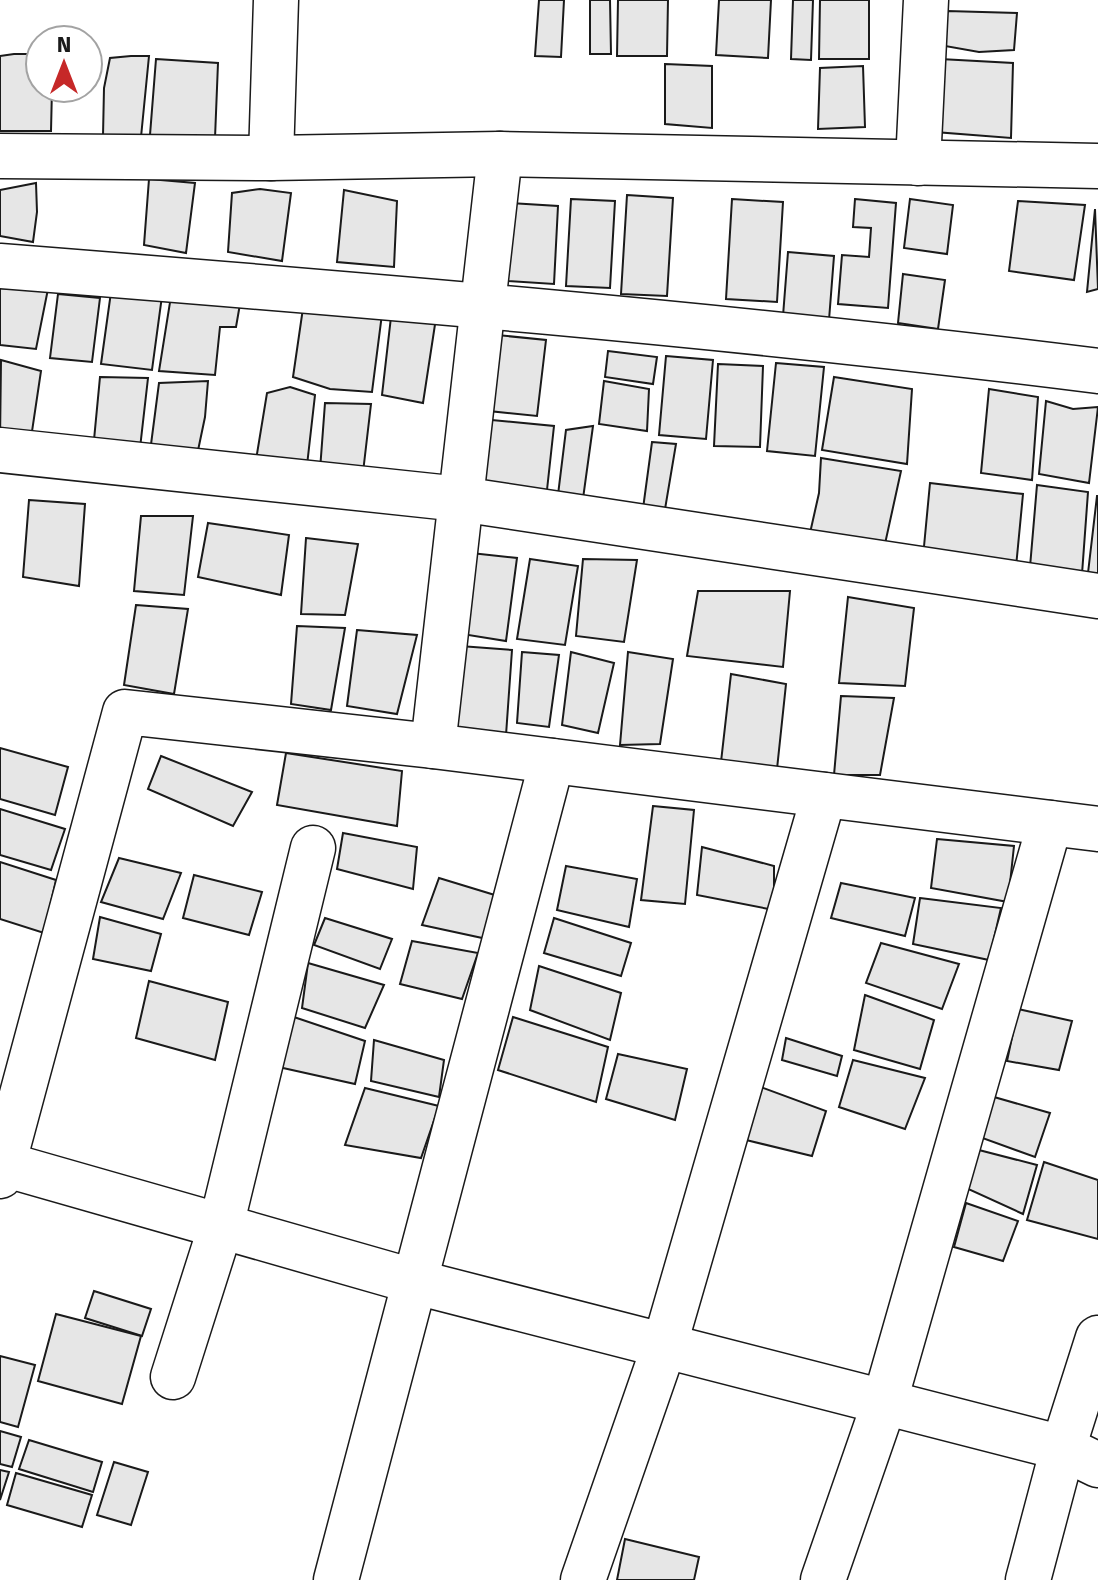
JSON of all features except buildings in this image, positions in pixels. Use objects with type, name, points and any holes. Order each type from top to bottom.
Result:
[{"type":"street","points":[[271,158],[276,0]]},
{"type":"street","points":[[918,163],[926,0]]},
{"type":"street","points":[[433,746],[500,154]]},
{"type":"street","points":[[0,156],[271,158],[500,154],[1098,166]]},
{"type":"street","points":[[0,266],[481,304],[1098,371]]},
{"type":"street","points":[[0,450],[460,499],[1098,596]]},
{"type":"street","points":[[1081,1456],[416,1282],[1,1168],[125,712],[433,746],[1098,829]]},
{"type":"street","points":[[336,1580],[552,761]]},
{"type":"street","points":[[583,1580],[664,1347],[824,795]]},
{"type":"street","points":[[823,1580],[884,1404],[1050,823]]},
{"type":"street","points":[[173,1377],[221,1226],[313,848]]},
{"type":"street","points":[[1028,1580],[1081,1456],[1098,1338]]}]
